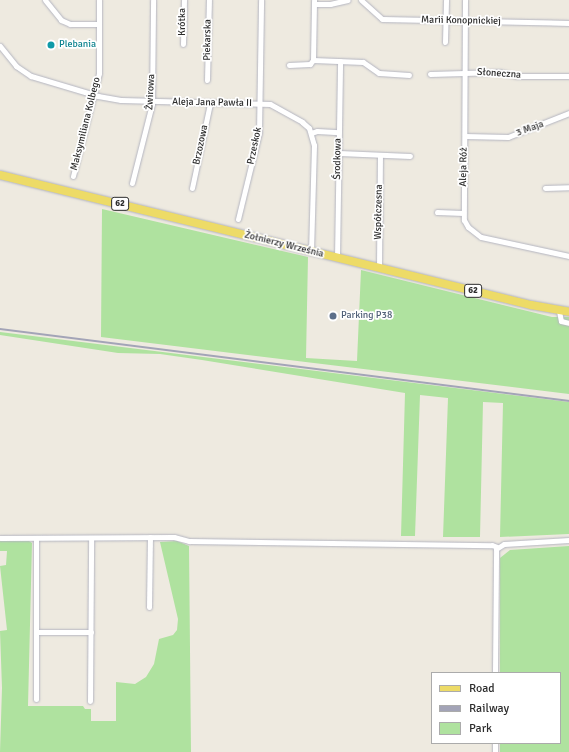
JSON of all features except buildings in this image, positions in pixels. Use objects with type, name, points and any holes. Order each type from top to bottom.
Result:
[{"type":"main road","name":"Żołnierzy Września","points":[[0,175],[311,252],[559,311],[569,312]]},
{"type":"street","points":[[45,0],[61,20],[70,24],[99,24]]},
{"type":"street","name":"Maksymiliana Kolbego","points":[[73,176],[99,73],[99,0]]},
{"type":"street","name":"Żwirowa","points":[[132,182],[152,101],[153,0]]},
{"type":"street","name":"Krótka","points":[[183,44],[184,0]]},
{"type":"street","name":"Piekarska","points":[[207,80],[209,0]]},
{"type":"street","name":"Przeskok","points":[[238,219],[259,133],[261,104],[261,0]]},
{"type":"street","points":[[289,65],[310,64],[313,60],[314,2],[330,4],[348,0]]},
{"type":"street","name":"Marii Konopnickiej","points":[[361,0],[382,19],[569,23]]},
{"type":"street","points":[[445,42],[446,0]]},
{"type":"street","name":"Aleja Róż","points":[[465,0],[465,136],[463,213],[468,227],[481,237],[569,256]]},
{"type":"street","name":"Aleja Jana Pawła II","points":[[0,46],[16,66],[31,76],[94,94],[117,100],[261,104],[278,108],[302,122],[311,133]]},
{"type":"street","points":[[313,60],[363,62],[379,73],[409,75]]},
{"type":"street","name":"Środkowa","points":[[337,258],[340,61]]},
{"type":"street","name":"Słoneczna","points":[[430,74],[499,72],[518,76],[569,76]]},
{"type":"street","name":"Brzozowa","points":[[192,188],[210,102]]},
{"type":"street","name":"3 Maja","points":[[465,136],[508,137],[569,113]]},
{"type":"street","points":[[311,252],[314,145],[311,133],[317,131],[339,132]]},
{"type":"street","points":[[338,153],[380,156],[410,156]]},
{"type":"street","name":"Współczesna","points":[[378,268],[380,156]]},
{"type":"street","points":[[545,188],[569,187]]},
{"type":"street","points":[[437,212],[463,213]]},
{"type":"street","points":[[559,311],[561,321],[569,323]]},
{"type":"street","points":[[149,607],[150,537]]},
{"type":"street","points":[[0,538],[150,537],[179,538],[188,541],[492,545],[497,547],[504,544],[569,540]]},
{"type":"street","points":[[36,538],[36,699]]},
{"type":"street","points":[[90,701],[91,538]]},
{"type":"street","points":[[495,672],[495,553],[497,547]]},
{"type":"street","points":[[36,632],[91,632]]},
{"type":"green space","points":[[102,209],[308,257],[306,358],[357,361],[361,270],[552,317],[569,317],[569,394],[101,337]]},
{"type":"green space","points":[[0,332],[569,402],[569,534],[500,537],[503,403],[483,402],[480,537],[443,537],[448,398],[420,395],[415,536],[401,536],[405,393],[160,354],[118,353],[0,335]]},
{"type":"green space","points":[[0,541],[29,541],[32,543],[28,706],[83,706],[85,709],[91,709],[91,721],[116,721],[116,682],[135,684],[146,677],[154,664],[159,639],[173,635],[177,630],[178,619],[160,542],[177,541],[189,546],[191,752],[0,752],[2,688],[0,631],[7,630],[0,566],[6,565],[7,551],[0,551]]},
{"type":"green space","points":[[569,546],[569,752],[500,752],[500,744],[561,744],[561,672],[500,672],[500,558],[510,550]]},
{"type":"railway","points":[[0,329],[569,401]]},
{"type":"place","name":"Plebania","points":[[51,45]]},
{"type":"place","name":"Parking P38","points":[[333,316]]}]
